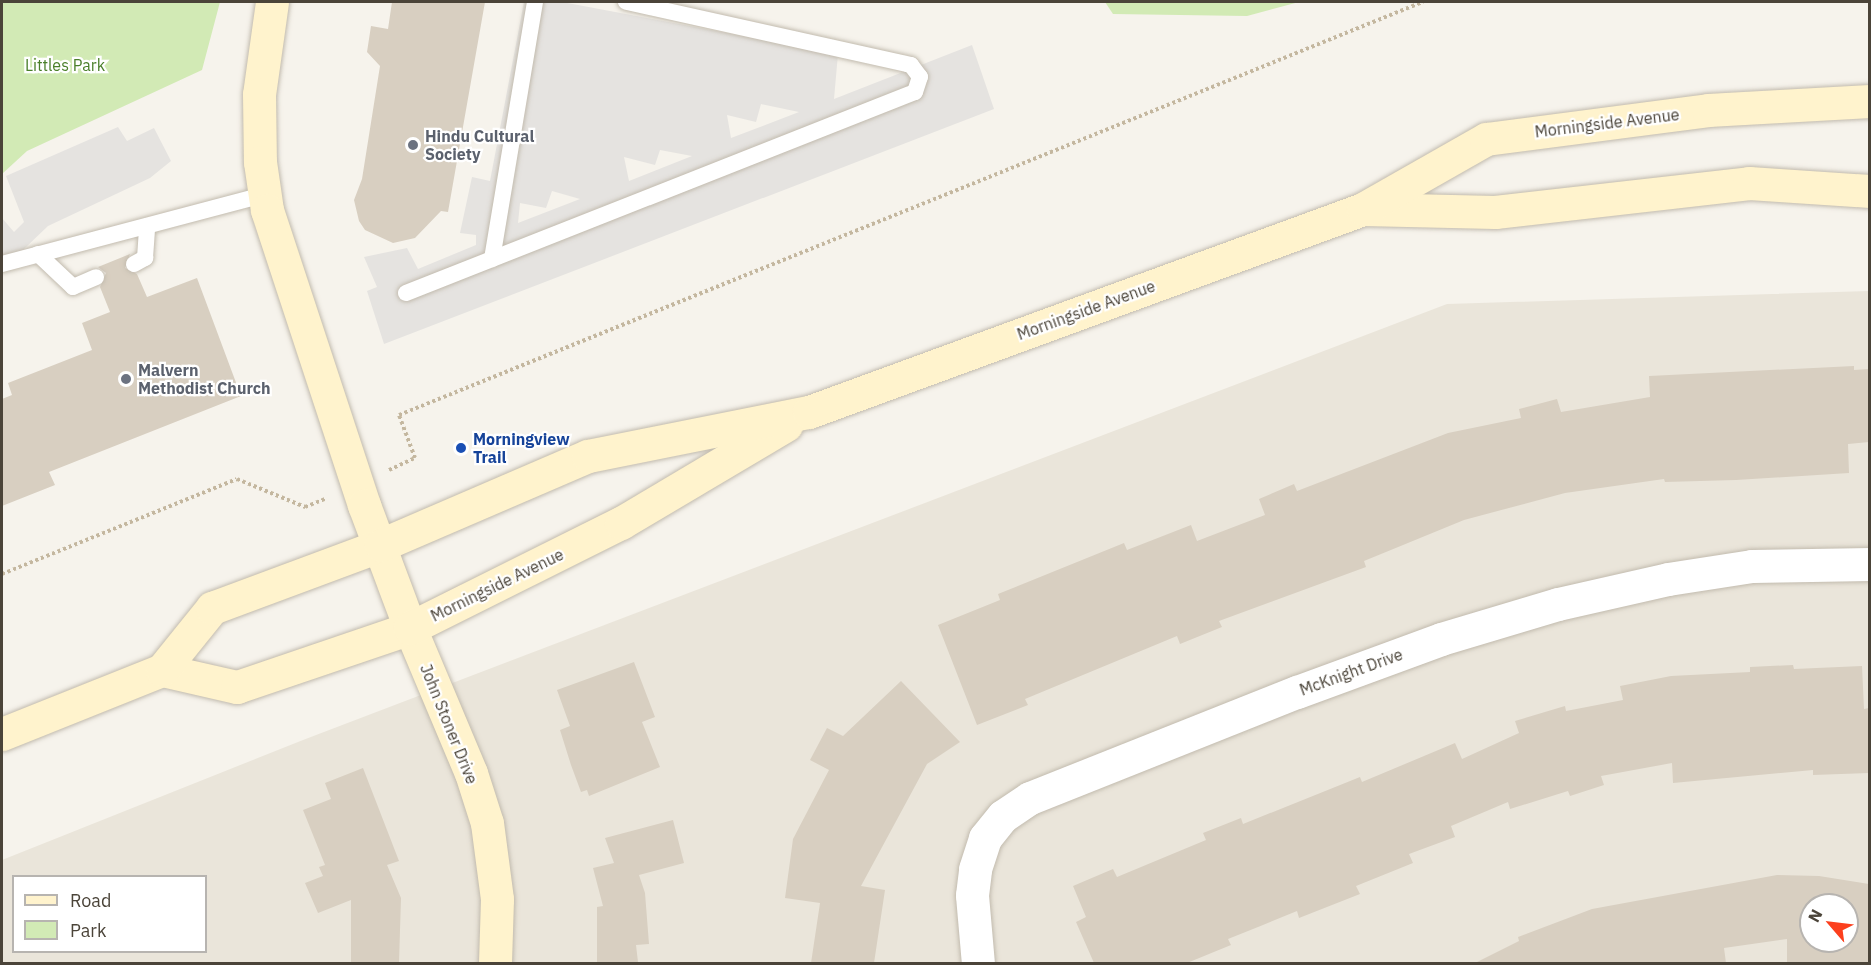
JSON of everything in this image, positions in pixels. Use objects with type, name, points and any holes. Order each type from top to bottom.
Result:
[{"type":"main road","points":[[272,2],[259,94],[264,195],[276,247],[381,545]]},
{"type":"main road","name":"Morningside Avenue","points":[[2,734],[162,670],[212,608],[381,545],[588,456],[808,412],[1363,209],[1486,139],[1708,110],[1869,101]]},
{"type":"main road","name":"Morningside Avenue","points":[[1363,209],[1495,212],[1749,183],[1869,191]]},
{"type":"main road","name":"Morningside Avenue","points":[[162,670],[237,687],[410,628],[621,523],[808,412]]},
{"type":"main road","name":"John Stoner Drive","points":[[381,545],[410,628],[461,748],[487,823],[497,899],[495,963]]},
{"type":"street","name":"McKnight Drive","points":[[978,963],[972,895],[975,869],[985,838],[1003,816],[1030,798],[1297,692],[1441,639],[1558,604],[1668,579],[1752,566],[1869,564]]},
{"type":"lane","points":[[492,259],[535,2]]},
{"type":"lane","points":[[406,293],[915,92],[920,77],[911,65],[626,2]]},
{"type":"lane","points":[[2,264],[264,195]]},
{"type":"lane","points":[[134,264],[145,258],[147,226]]},
{"type":"lane","points":[[38,254],[73,287],[96,277]]},
{"type":"path","points":[[391,469],[415,458],[399,415],[1423,2]]},
{"type":"path","points":[[2,574],[237,478],[305,507],[328,497]]},
{"type":"shaded area","points":[[524,2],[562,2],[838,54],[834,99],[972,45],[994,109],[384,344],[367,291],[377,287],[364,257],[407,248],[418,269],[476,245],[476,235],[460,233],[472,177],[490,181]],"holes":[[[761,104],[799,112],[731,138],[727,115],[756,122]],[[660,150],[692,156],[629,181],[624,157],[655,165]],[[552,191],[580,199],[518,223],[520,203],[546,208]]]},
{"type":"shaded area","points":[[118,127],[127,141],[154,128],[171,161],[150,178],[48,226],[2,270],[2,218],[14,232],[24,222],[6,176]]},
{"type":"shaded area","points":[[1869,291],[1869,963],[2,964],[2,860],[303,740],[1447,304]]},
{"type":"green space","name":"Littles Park","points":[[2,2],[220,2],[202,70],[27,151],[2,174]]},
{"type":"green space","points":[[1105,2],[1299,2],[1247,16],[1113,14]]},
{"type":"building","name":"Hindu Cultural Society","points":[[392,2],[485,2],[448,212],[441,211],[415,238],[393,243],[365,230],[359,221],[354,200],[362,179],[380,66],[367,52],[371,26],[388,29]]},
{"type":"building","name":"Malvern Methodist Church","points":[[130,254],[125,268],[137,274],[147,297],[197,278],[241,396],[49,472],[55,485],[2,506],[2,399],[12,395],[8,383],[92,350],[82,323],[110,312],[100,287],[106,273],[98,267]]},
{"type":"building","points":[[1854,366],[1854,370],[1869,369],[1869,442],[1848,444],[1849,473],[1736,480],[1665,482],[1664,479],[1565,493],[1464,520],[1364,561],[1366,567],[1219,621],[1222,627],[1180,644],[1177,636],[1025,699],[1028,705],[977,725],[938,625],[1000,600],[998,594],[1124,543],[1127,550],[1191,525],[1197,541],[1265,515],[1259,499],[1294,484],[1297,491],[1448,433],[1521,418],[1519,409],[1557,399],[1561,412],[1650,397],[1649,376]]},
{"type":"building","points":[[634,662],[655,717],[642,722],[660,767],[589,796],[587,790],[581,792],[560,730],[570,726],[557,690]]},
{"type":"building","points":[[1793,665],[1794,669],[1862,666],[1864,709],[1869,708],[1869,773],[1813,775],[1813,770],[1673,783],[1672,763],[1601,776],[1604,785],[1570,796],[1568,791],[1510,809],[1508,802],[1451,826],[1455,837],[1409,854],[1413,863],[1356,886],[1360,894],[1299,918],[1297,911],[1228,939],[1231,945],[1187,963],[1094,963],[1076,922],[1086,917],[1073,886],[1113,869],[1117,877],[1206,840],[1203,833],[1241,818],[1243,824],[1360,777],[1362,782],[1455,743],[1462,759],[1519,733],[1515,721],[1565,706],[1566,711],[1623,700],[1620,686],[1671,676],[1750,672],[1750,667]]},
{"type":"building","points":[[901,681],[960,742],[927,764],[861,886],[885,890],[874,963],[811,963],[820,903],[785,898],[793,839],[829,770],[810,760],[827,728],[843,736]]},
{"type":"building","points":[[363,768],[399,861],[387,865],[401,898],[399,963],[351,963],[351,900],[318,913],[305,883],[323,876],[319,867],[325,865],[303,810],[331,799],[325,783]]},
{"type":"building","points":[[673,820],[684,863],[639,875],[645,893],[649,944],[636,945],[638,962],[597,963],[597,907],[603,906],[593,868],[614,863],[605,838]]},
{"type":"building","points":[[1777,875],[1819,876],[1869,884],[1869,963],[1787,963],[1787,939],[1724,948],[1726,963],[1475,963],[1519,941],[1518,937],[1592,909]]},
{"type":"place","name":"Hindu Cultural Society","points":[[413,145]]},
{"type":"place","name":"Malvern Methodist Church","points":[[126,379]]},
{"type":"place","name":"Morningview Trail","points":[[461,448]]}]
